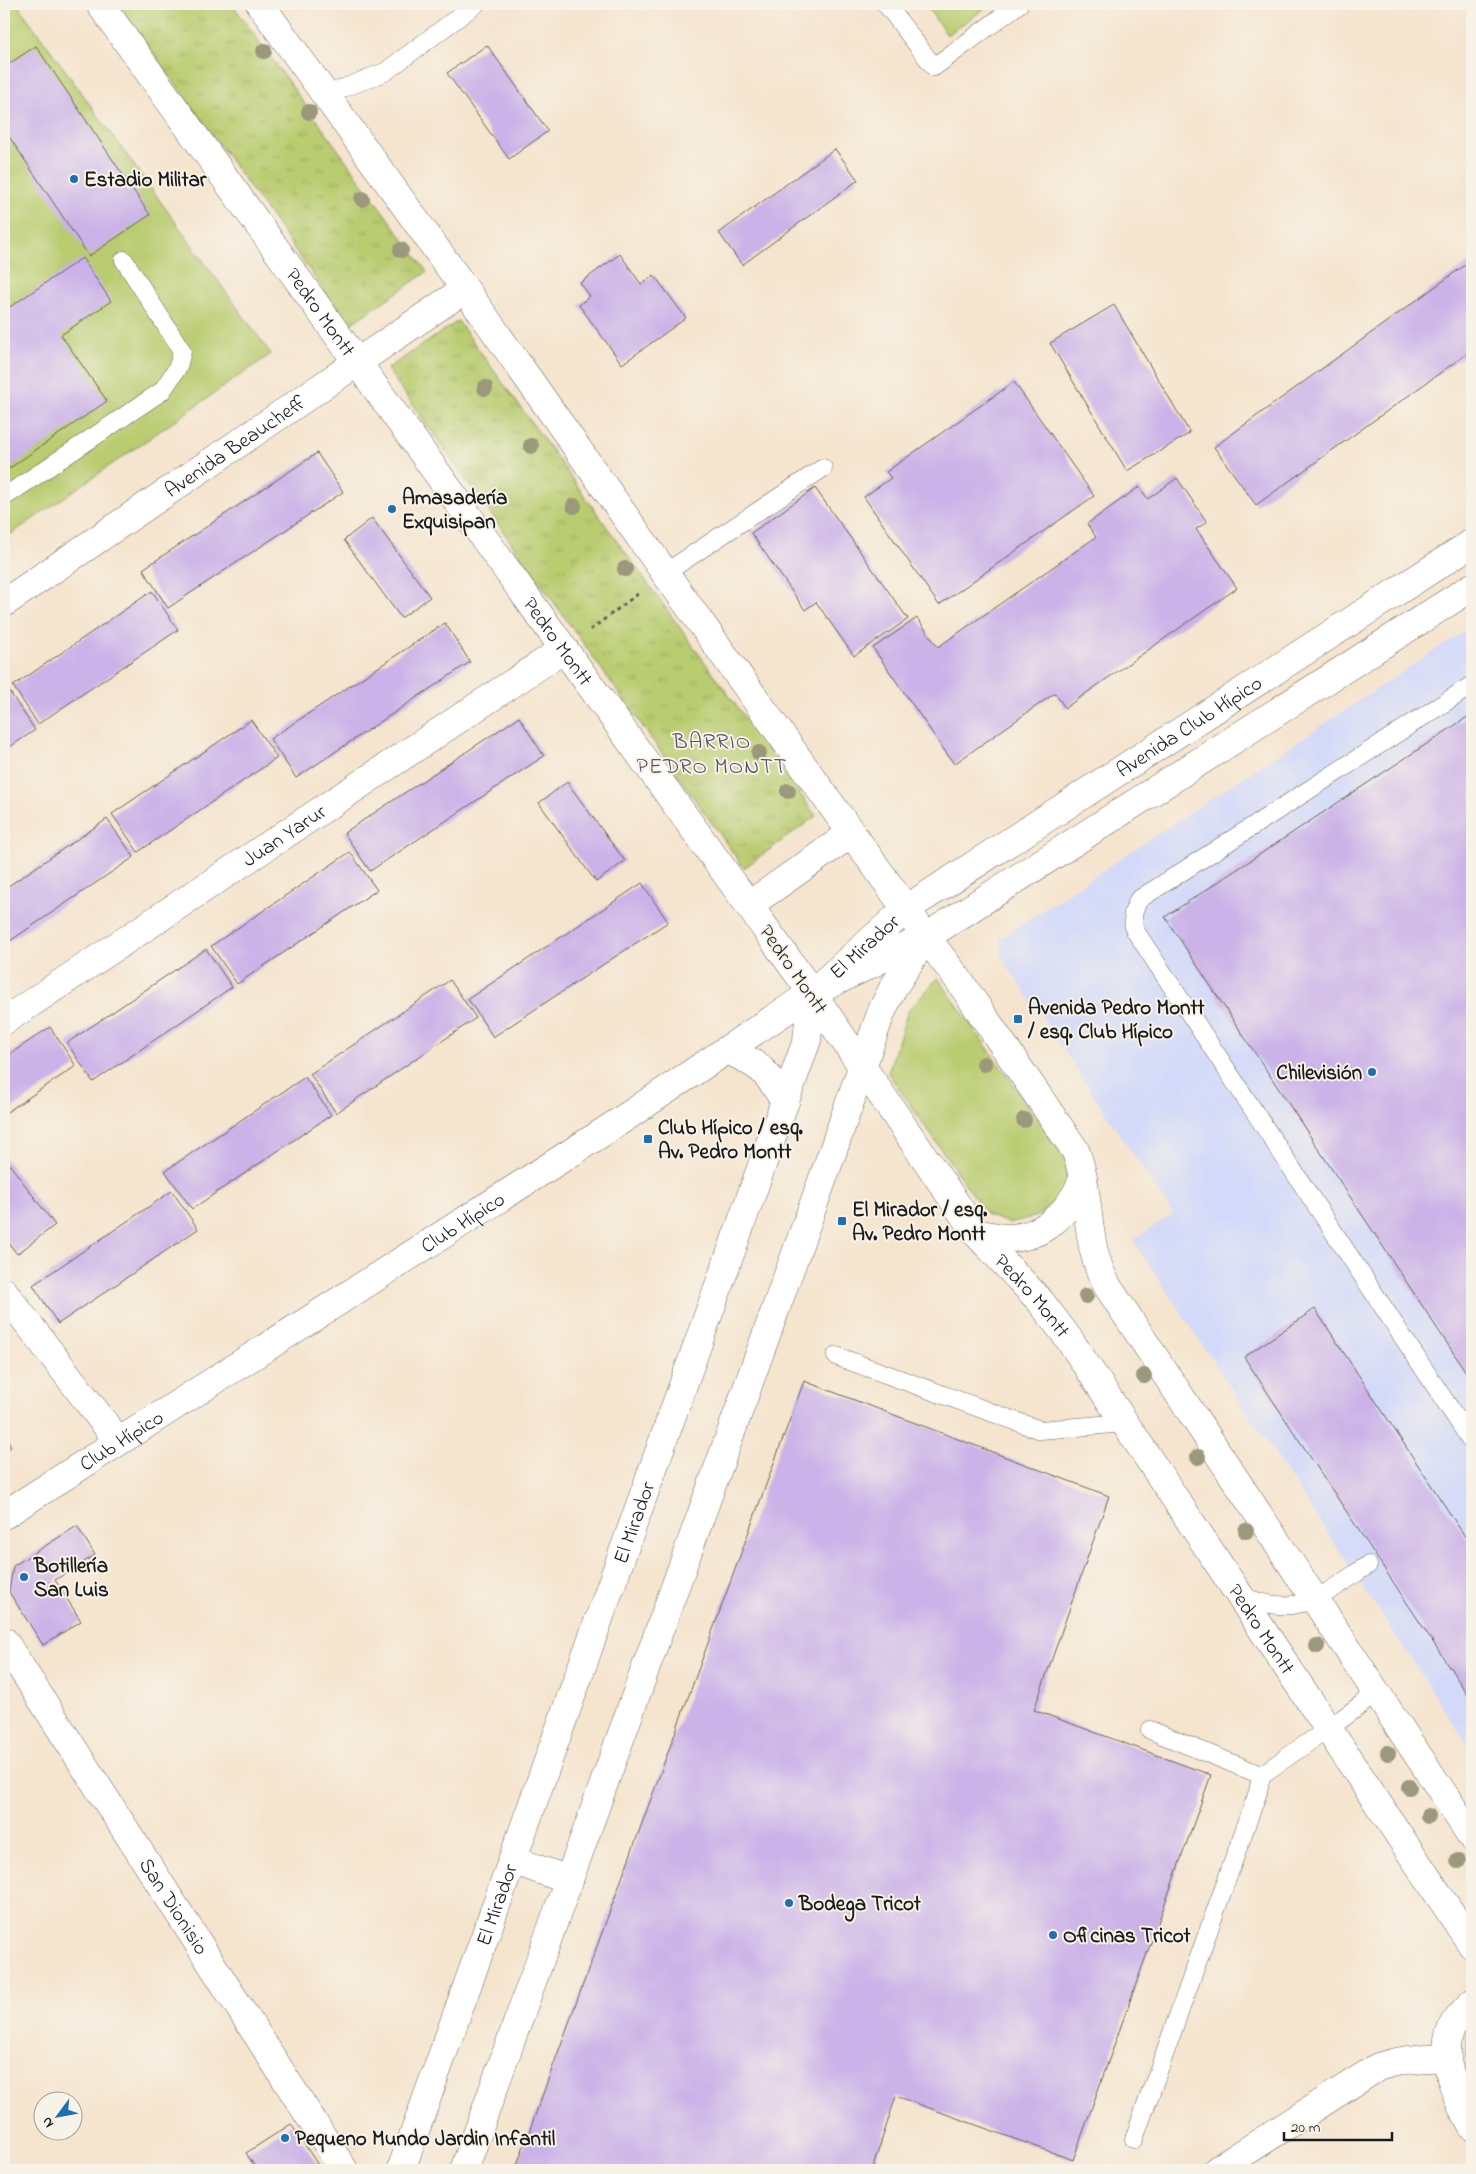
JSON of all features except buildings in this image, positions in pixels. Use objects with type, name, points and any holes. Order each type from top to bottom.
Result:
[{"type":"main road","name":"Pedro Montt","points":[[100,4],[812,993],[976,1233],[1041,1302],[1069,1339],[1472,1945]]},
{"type":"main road","points":[[260,4],[465,288],[665,573],[958,979],[1065,1132],[1075,1150],[1083,1179],[1091,1238],[1100,1272],[1472,1837]]},
{"type":"main road","name":"Avenida Beaucheff","points":[[4,603],[465,288]]},
{"type":"main road","name":"Avenida Club Hípico","points":[[906,908],[1472,543]]},
{"type":"main road","name":"Avenida Club Hípico","points":[[926,937],[1472,587]]},
{"type":"main road","name":"Juan Yarur","points":[[4,1021],[564,649]]},
{"type":"main road","points":[[1294,658],[1314,688]]},
{"type":"main road","points":[[749,905],[852,833]]},
{"type":"main road","name":"El Mirador","points":[[401,2170],[807,1040],[812,993],[906,908]]},
{"type":"main road","name":"El Mirador","points":[[464,2170],[862,1066],[893,988],[926,937]]},
{"type":"main road","name":"Club Hípico","points":[[4,1515],[591,1140],[812,993],[926,937]]},
{"type":"main road","points":[[728,1050],[747,1059],[768,1074],[784,1102]]},
{"type":"main road","points":[[976,1233],[1004,1238],[1023,1236],[1042,1230],[1068,1208],[1077,1195],[1083,1179]]},
{"type":"main road","points":[[4,1292],[118,1441]]},
{"type":"main road","name":"San Dionisio","points":[[4,1641],[344,2170]]},
{"type":"main road","points":[[512,1860],[569,1880]]},
{"type":"main road","points":[[1472,2003],[1452,2027],[1448,2040],[1448,2058],[1452,2083],[1461,2108],[1472,2126]]},
{"type":"main road","points":[[1217,2170],[1378,2067],[1422,2057],[1448,2058]]},
{"type":"lane","points":[[326,95],[385,72],[476,4]]},
{"type":"lane","points":[[886,4],[934,68],[1019,4]]},
{"type":"lane","points":[[4,497],[162,391],[178,367],[182,351],[124,260]]},
{"type":"lane","points":[[665,573],[823,468]]},
{"type":"lane","points":[[1472,685],[1138,900],[1133,913],[1134,929],[1472,1442]]},
{"type":"lane","points":[[836,1356],[1040,1430],[1125,1423]]},
{"type":"lane","points":[[1239,1596],[1272,1606],[1296,1605],[1315,1600],[1368,1565]]},
{"type":"lane","points":[[1134,2139],[1258,1792],[1261,1775],[1377,1693]]},
{"type":"lane","points":[[1150,1730],[1261,1775]]},
{"type":"path","points":[[564,649],[665,573]]},
{"type":"shaded area","points":[[1472,626],[1472,1751],[1133,1240],[1173,1214],[1003,959],[1000,940]]},
{"type":"green space","name":"Estadio Militar","points":[[4,4],[17,4],[271,354],[4,539]]},
{"type":"green space","points":[[118,4],[232,4],[427,272],[349,325]]},
{"type":"green space","points":[[925,4],[991,4],[947,35]]},
{"type":"green space","points":[[458,321],[816,816],[744,868],[387,369]]},
{"type":"green space","points":[[938,978],[1068,1162],[1066,1185],[1059,1203],[1034,1217],[1008,1223],[987,1215],[888,1073],[908,1011]]},
{"type":"green space","points":[[1472,2026],[1472,2085],[1466,2070],[1468,2032]]},
{"type":"place","name":"Estadio Militar","points":[[74,179]]},
{"type":"place","name":"Amasadería Exquisipan","points":[[392,509]]},
{"type":"place","name":"Avenida Pedro Montt / esq. Club Hípico","points":[[1018,1019]]},
{"type":"place","name":"Chilevisión","points":[[1372,1072]]},
{"type":"place","name":"Club Hípico / esq. Av. Pedro Montt","points":[[648,1139]]},
{"type":"place","name":"El Mirador / esq. Av. Pedro Montt","points":[[842,1221]]},
{"type":"place","name":"Botillería San Luis","points":[[24,1577]]},
{"type":"place","name":"Bodega Tricot","points":[[789,1903]]},
{"type":"place","name":"Oficinas Tricot","points":[[1053,1935]]},
{"type":"place","name":"Pequeno Mundo Jardin Infantil","points":[[285,2138]]},
{"type":"district","name":"BARRIO PEDRO MONTT","points":[[712,752]]}]
